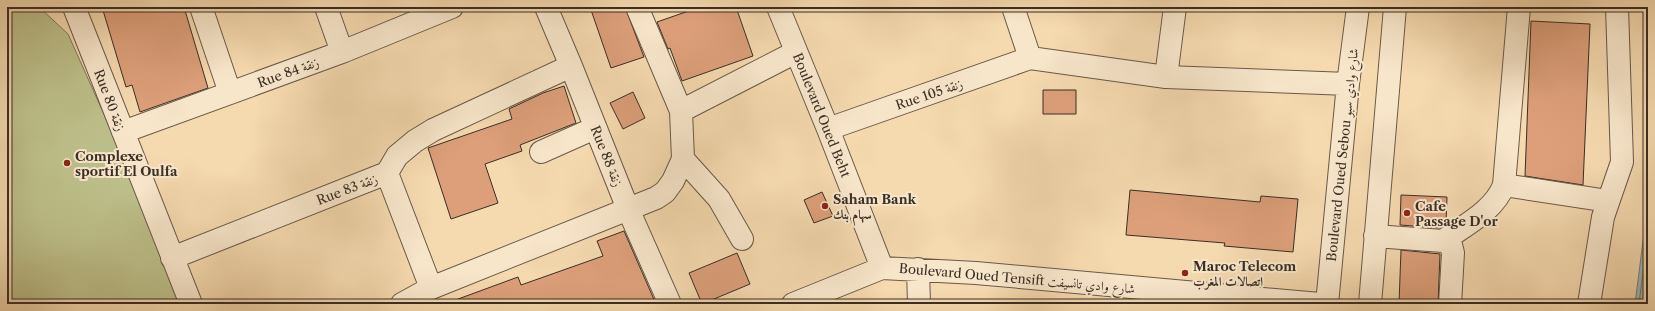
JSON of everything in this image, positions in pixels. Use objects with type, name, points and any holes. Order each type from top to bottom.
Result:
[{"type":"street","name":"Rue 80 زنقة","points":[[74,7],[191,304]]},
{"type":"street","points":[[201,7],[230,93]]},
{"type":"street","points":[[326,7],[342,52]]},
{"type":"street","name":"Rue 84 زنقة","points":[[123,132],[342,52],[452,7]]},
{"type":"street","name":"Rue 88 زنقة","points":[[546,7],[628,209],[670,304]]},
{"type":"street","points":[[402,304],[431,288],[656,198],[665,192],[673,181],[683,159],[681,111],[637,7]]},
{"type":"street","name":"Boulevard Oued Beht","points":[[778,7],[828,129],[882,268]]},
{"type":"street","points":[[1013,7],[1030,58],[1166,77],[1348,84]]},
{"type":"street","points":[[1166,77],[1175,7]]},
{"type":"street","name":"Boulevard Oued Sebou شارع وادي سبو","points":[[1327,304],[1348,84],[1358,7]]},
{"type":"street","points":[[1370,304],[1395,7]]},
{"type":"street","points":[[1443,240],[1491,205],[1500,195],[1504,185],[1518,7]]},
{"type":"street","points":[[1589,304],[1603,217],[1622,162],[1618,7]]},
{"type":"street","points":[[681,111],[796,52]]},
{"type":"street","name":"Rue 105 زنقة","points":[[828,129],[1030,58]]},
{"type":"street","name":"Rue 83 زنقة","points":[[172,258],[387,173],[397,156],[415,141],[433,130],[571,66]]},
{"type":"street","points":[[541,152],[595,128]]},
{"type":"street","points":[[683,159],[718,199],[742,239]]},
{"type":"street","points":[[387,173],[431,288]]},
{"type":"street","points":[[1504,185],[1608,201]]},
{"type":"street","points":[[1375,236],[1443,240],[1451,244],[1453,253],[1450,304]]},
{"type":"street","name":"Boulevard Oued Tensift شارع وادي تانسيفت","points":[[793,304],[882,268],[918,269],[1320,304]]},
{"type":"street","points":[[918,269],[919,304]]},
{"type":"green space","name":"Complexe sportif El Oulfa","points":[[7,7],[39,7],[68,34],[189,304],[7,304]]},
{"type":"water","points":[[1648,202],[1648,304],[1635,304]]},
{"type":"building","points":[[102,7],[184,7],[208,88],[140,112],[132,85],[126,87]]},
{"type":"building","points":[[590,7],[625,7],[644,57],[611,68]]},
{"type":"building","points":[[700,7],[736,7],[753,56],[682,81],[670,48],[668,49],[657,22]]},
{"type":"building","points":[[1531,21],[1590,24],[1583,185],[1525,176]]},
{"type":"building","points":[[564,86],[576,123],[520,145],[522,151],[485,164],[498,203],[451,219],[428,148],[512,119],[509,109],[543,93]]},
{"type":"building","points":[[1043,90],[1076,90],[1076,114],[1043,114]]},
{"type":"building","points":[[633,92],[645,118],[623,129],[610,103]]},
{"type":"building","points":[[1130,190],[1260,202],[1261,196],[1298,199],[1293,252],[1224,246],[1225,243],[1126,235]]},
{"type":"building","points":[[822,192],[833,216],[814,223],[804,200]]},
{"type":"building","points":[[1401,195],[1447,197],[1446,224],[1440,228],[1400,225]]},
{"type":"building","points":[[624,231],[656,304],[450,304],[450,302],[518,277],[521,285],[603,256],[597,241]]},
{"type":"building","points":[[1401,250],[1440,254],[1438,304],[1399,304]]},
{"type":"building","points":[[737,253],[750,284],[702,304],[689,273]]},
{"type":"place","name":"Complexe sportif El Oulfa","points":[[67,163]]},
{"type":"place","name":"Saham Bank سهام بنك","points":[[825,206]]},
{"type":"place","name":"Cafe Passage D'or","points":[[1407,213]]},
{"type":"place","name":"Maroc Telecom اتصالات المغرب","points":[[1185,273]]}]
